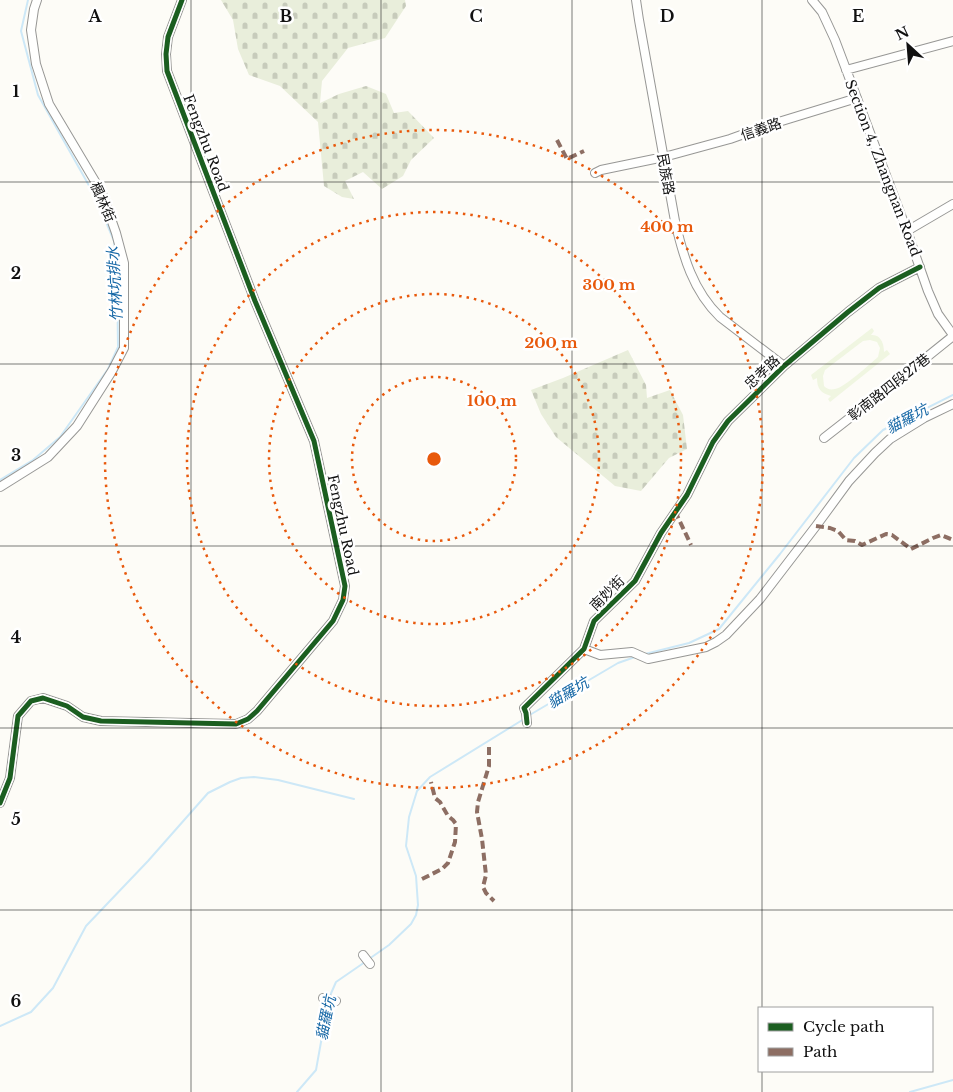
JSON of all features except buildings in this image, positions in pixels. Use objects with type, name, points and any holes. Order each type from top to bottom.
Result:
[{"type":"street","name":"楓林街","points":[[0,487],[48,457],[77,426],[112,371],[124,348],[124,263],[102,193],[49,104],[36,64],[31,30],[37,0]]},
{"type":"street","name":"Fengzhu Road","points":[[0,803],[10,778],[18,716],[31,701],[43,698],[67,706],[84,717],[101,721],[236,724],[257,711],[333,622],[343,600],[344,586],[314,441],[255,301],[167,72],[166,54],[168,37],[182,0]]},
{"type":"street","name":"民族路","points":[[636,0],[681,250],[693,279],[712,309],[784,366]]},
{"type":"street","name":"Section 4, Zhangnan Road","points":[[812,0],[822,12],[835,40],[928,291],[938,314],[953,335]]},
{"type":"street","points":[[846,70],[953,41]]},
{"type":"street","name":"信義路","points":[[596,173],[601,170],[664,157],[730,139],[856,98]]},
{"type":"street","points":[[907,231],[953,204]]},
{"type":"street","points":[[110,250],[120,248]]},
{"type":"street","name":"忠孝路","points":[[661,533],[687,495],[713,442],[728,421],[784,366],[848,312],[879,288],[920,267]]},
{"type":"street","name":"彰南路四段27巷","points":[[824,438],[953,335]]},
{"type":"street","points":[[584,649],[600,655],[632,652],[648,659],[716,642],[726,635],[760,599],[852,477],[875,453],[890,439],[924,418],[953,404]]},
{"type":"street","name":"南妙街","points":[[527,722],[525,711],[584,649],[594,621],[635,581],[661,533]]},
{"type":"street","points":[[363,955],[370,964]]},
{"type":"street","points":[[323,998],[336,1001]]},
{"type":"green space","points":[[221,0],[405,0],[406,6],[385,38],[348,48],[322,81],[320,103],[339,94],[366,86],[386,94],[394,113],[408,111],[434,138],[411,160],[403,176],[382,189],[363,172],[345,181],[354,199],[342,197],[324,186],[318,122],[280,86],[249,75],[238,49],[233,20]]},
{"type":"green space","points":[[872,328],[874,331],[871,335],[880,338],[883,343],[884,352],[887,350],[890,354],[830,402],[828,399],[831,396],[820,390],[817,378],[813,380],[811,375]],"holes":[[[863,341],[877,342],[880,348],[878,357],[857,375],[839,388],[829,389],[824,386],[823,376],[825,370]]]},
{"type":"green space","points":[[628,350],[646,385],[647,398],[670,390],[683,415],[687,449],[669,458],[641,491],[615,486],[556,437],[541,414],[531,390]]},
{"type":"waterway","name":"竹林坑排水","points":[[0,480],[33,460],[60,437],[108,369],[118,347],[117,271],[114,241],[96,198],[38,95],[21,31],[28,0]]},
{"type":"waterway","name":"貓羅坑","points":[[645,654],[689,643],[719,629],[854,458],[883,430],[953,395]]},
{"type":"waterway","name":"貓羅坑","points":[[528,716],[618,663],[635,657]]},
{"type":"waterway","name":"貓羅坑","points":[[369,959],[389,945],[411,924],[416,915],[418,905],[416,876],[406,846],[409,817],[417,791],[430,777],[524,719]]},
{"type":"waterway","points":[[0,1026],[31,1012],[53,988],[86,926],[148,861],[208,793],[241,778],[254,777],[278,780],[354,799]]},
{"type":"waterway","name":"貓羅坑","points":[[329,998],[336,982],[365,962]]},
{"type":"waterway","name":"貓羅坑","points":[[297,1092],[316,1070],[328,1003]]},
{"type":"waterway","points":[[910,1092],[953,1080]]},
{"type":"marked path","points":[[557,140],[567,159],[584,151]]},
{"type":"marked path","points":[[675,511],[691,545]]},
{"type":"marked path","points":[[816,526],[838,531],[846,540],[855,541],[862,545],[886,534],[892,535],[911,549],[941,535],[953,540]]},
{"type":"marked path","points":[[489,747],[489,766],[478,802],[477,812],[486,875],[483,887],[494,901]]},
{"type":"marked path","points":[[422,879],[442,869],[448,863],[455,842],[456,824],[435,798],[431,782]]},
{"type":"cycle path","points":[[0,803],[10,778],[18,716],[31,701],[43,698],[67,706],[83,717],[101,721],[236,724],[248,719],[257,711],[333,621],[343,600],[345,586],[314,441],[255,301],[167,71],[168,37],[182,0]]},
{"type":"cycle path","points":[[527,723],[524,708],[584,649],[594,621],[635,581],[661,533],[687,495],[713,442],[728,421],[784,366],[848,312],[879,288],[920,267]]}]
